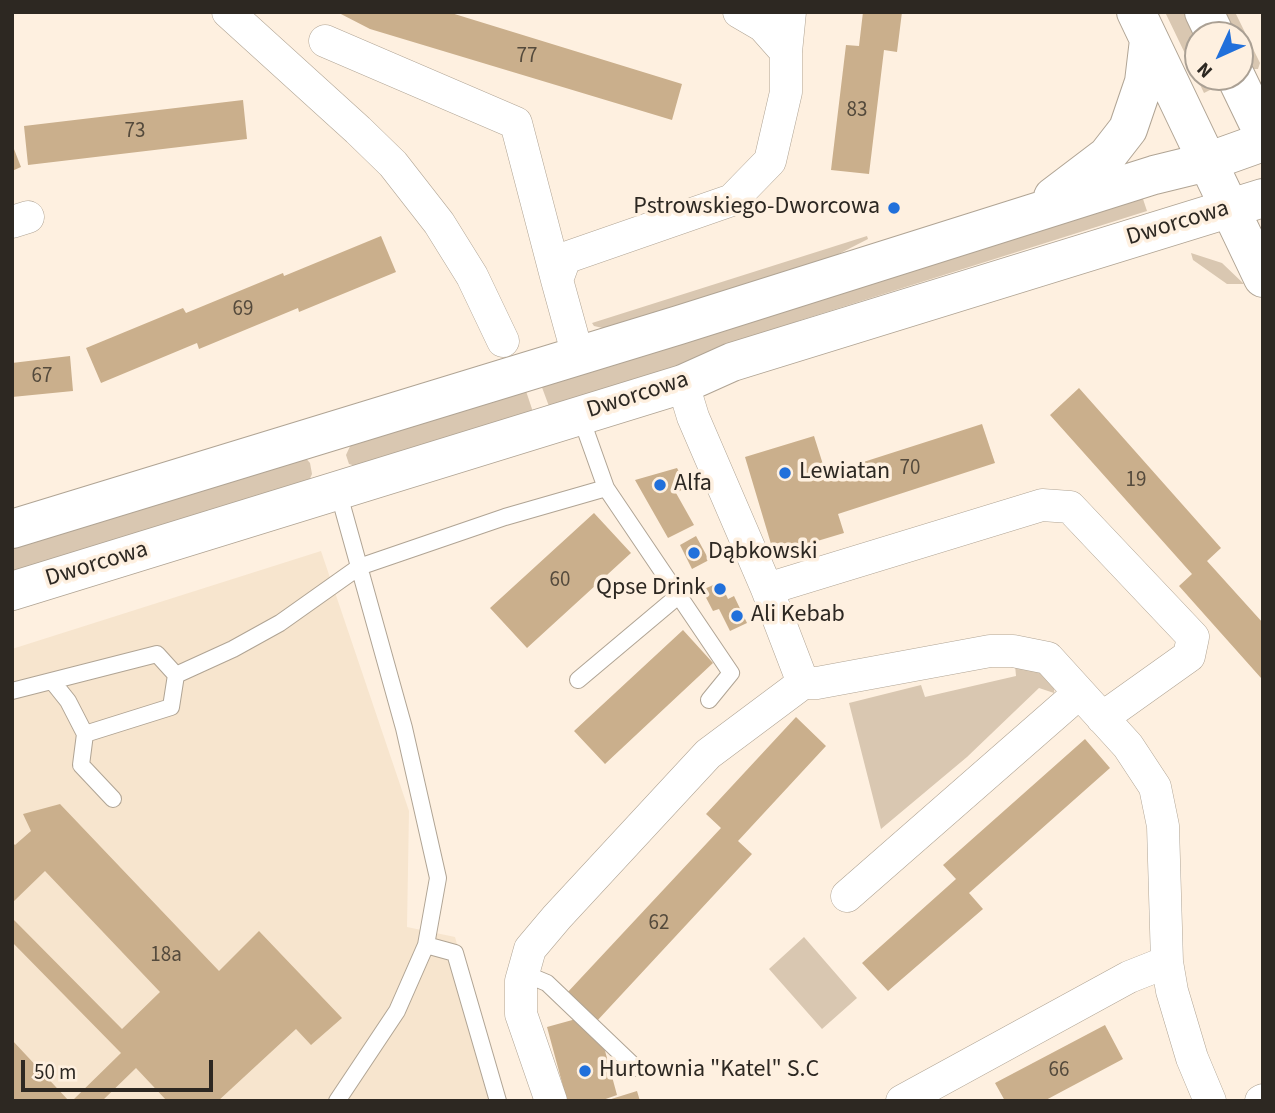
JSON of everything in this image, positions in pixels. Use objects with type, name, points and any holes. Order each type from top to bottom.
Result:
[{"type":"street","points":[[228,12],[393,164],[439,223],[472,276],[503,341]]},
{"type":"street","points":[[739,12],[763,26],[786,52]]},
{"type":"street","points":[[557,280],[565,258],[732,200],[770,162],[786,92],[790,12]]},
{"type":"street","points":[[1143,26],[1207,162],[1246,203],[1263,278]]},
{"type":"street","points":[[1030,215],[1107,156],[1128,129],[1144,82],[1143,26]]},
{"type":"street","points":[[325,41],[516,123],[578,356]]},
{"type":"street","points":[[1243,91],[1263,133]]},
{"type":"street","name":"Dworcowa","points":[[12,529],[578,356],[1154,175],[1207,162],[1263,142]]},
{"type":"street","name":"Dworcowa","points":[[12,591],[683,384],[732,362],[1246,203]]},
{"type":"street","points":[[683,384],[693,417],[768,589],[803,683]]},
{"type":"street","points":[[323,435],[338,490]]},
{"type":"street","points":[[768,589],[1042,505],[1070,507],[1193,637],[1189,656],[1102,718]]},
{"type":"street","points":[[551,1101],[521,1014],[520,981],[530,949],[708,754],[803,683],[817,683],[990,651],[1013,651],[1048,658],[1128,746],[1155,787],[1163,826],[1167,962],[1172,991],[1192,1058],[1210,1101]]},
{"type":"street","points":[[847,896],[1078,694]]},
{"type":"street","points":[[902,1101],[1129,977],[1167,962]]},
{"type":"lane","points":[[580,415],[606,488],[731,673],[709,700]]},
{"type":"lane","points":[[176,675],[233,649],[280,623],[359,567],[505,517],[606,488]]},
{"type":"lane","points":[[337,1101],[397,1011],[426,945],[438,878],[404,728],[338,490]]},
{"type":"lane","points":[[578,680],[678,596]]},
{"type":"lane","points":[[12,691],[157,654],[176,675]]},
{"type":"lane","points":[[85,734],[171,707],[176,675]]},
{"type":"lane","points":[[52,681],[68,701],[85,734],[81,765],[113,799]]},
{"type":"lane","points":[[426,945],[455,953],[498,1101]]},
{"type":"lane","points":[[523,973],[547,983],[636,1068]]},
{"type":"shaded area","points":[[1165,12],[1190,12],[1193,21],[1184,21],[1184,51]]},
{"type":"shaded area","points":[[1221,12],[1235,12],[1239,21],[1225,21]]},
{"type":"shaded area","points":[[1254,51],[1260,63],[1258,69],[1254,69]]},
{"type":"shaded area","points":[[1142,196],[1147,211],[801,320],[754,338],[711,359],[550,409],[540,382]]},
{"type":"shaded area","points":[[867,236],[868,239],[827,260],[607,329],[592,323]]},
{"type":"shaded area","points":[[1191,253],[1222,263],[1244,284],[1227,284],[1193,260]]},
{"type":"shaded area","points":[[524,385],[534,415],[359,467],[349,464],[346,455],[352,442]]},
{"type":"shaded area","points":[[303,455],[310,463],[312,474],[309,481],[12,575],[12,545]]},
{"type":"shaded area","points":[[321,551],[409,811],[407,927],[455,937],[502,1101],[12,1101],[12,649]]},
{"type":"shaded area","points":[[1032,664],[1055,683],[1054,693],[1039,688],[967,757],[881,829],[849,703],[921,685],[925,697],[1016,676],[1015,665]]},
{"type":"shaded area","points":[[804,937],[857,998],[822,1029],[769,969]]},
{"type":"building","points":[[337,12],[448,12],[682,84],[672,120],[370,29]]},
{"type":"building","points":[[863,12],[902,12],[897,52],[884,50],[869,174],[831,170],[846,45],[859,46]]},
{"type":"building","points":[[243,100],[247,139],[28,165],[24,126]]},
{"type":"building","points":[[12,144],[21,167],[12,171]]},
{"type":"building","points":[[381,236],[396,272],[299,312],[298,308],[199,349],[197,343],[101,383],[86,348],[183,308],[186,313],[283,273],[284,276]]},
{"type":"building","points":[[70,356],[73,391],[12,397],[12,363]]},
{"type":"building","points":[[1079,388],[1221,548],[1207,561],[1263,623],[1261,678],[1179,586],[1192,574],[1050,415]]},
{"type":"building","points":[[982,424],[995,463],[838,514],[844,533],[774,554],[745,457],[814,436],[826,474]]},
{"type":"building","points":[[677,468],[687,487],[676,493],[694,525],[668,538],[635,480]]},
{"type":"building","points":[[594,513],[631,553],[527,648],[490,608]]},
{"type":"building","name":"Dąbkowski","points":[[696,536],[709,560],[692,569],[680,545]]},
{"type":"building","points":[[720,582],[728,599],[734,596],[747,623],[730,631],[719,609],[713,611],[702,590]]},
{"type":"building","points":[[683,630],[713,663],[605,764],[574,731]]},
{"type":"building","points":[[796,717],[826,746],[738,841],[752,854],[596,1022],[566,994],[721,828],[706,814]]},
{"type":"building","points":[[1085,739],[1110,768],[969,893],[983,909],[888,991],[862,963],[956,879],[943,865]]},
{"type":"building","points":[[60,804],[219,971],[259,931],[342,1018],[311,1045],[296,1029],[218,1101],[167,1101],[136,1068],[102,1101],[72,1101],[121,1053],[12,942],[12,918],[122,1029],[160,992],[45,871],[12,903],[12,842],[15,845],[31,831],[23,814]]},
{"type":"building","name":"Hurtownia \"Katel\" S.C","points":[[576,1019],[604,1047],[617,1095],[600,1101],[567,1101],[547,1027]]},
{"type":"building","points":[[1105,1025],[1123,1059],[1044,1101],[1005,1101],[995,1083]]},
{"type":"building","points":[[12,1040],[69,1101],[12,1101]]},
{"type":"building","points":[[637,1091],[640,1101],[608,1101],[608,1100]]},
{"type":"place","name":"Pstrowskiego-Dworcowa","points":[[894,208]]},
{"type":"place","name":"Lewiatan","points":[[785,473]]},
{"type":"place","name":"Alfa","points":[[660,485]]},
{"type":"place","name":"Dąbkowski","points":[[694,553]]},
{"type":"place","name":"Qpse Drink","points":[[720,589]]},
{"type":"place","name":"Ali Kebab","points":[[737,616]]},
{"type":"place","name":"Hurtownia \"Katel\" S.C","points":[[585,1071]]}]
